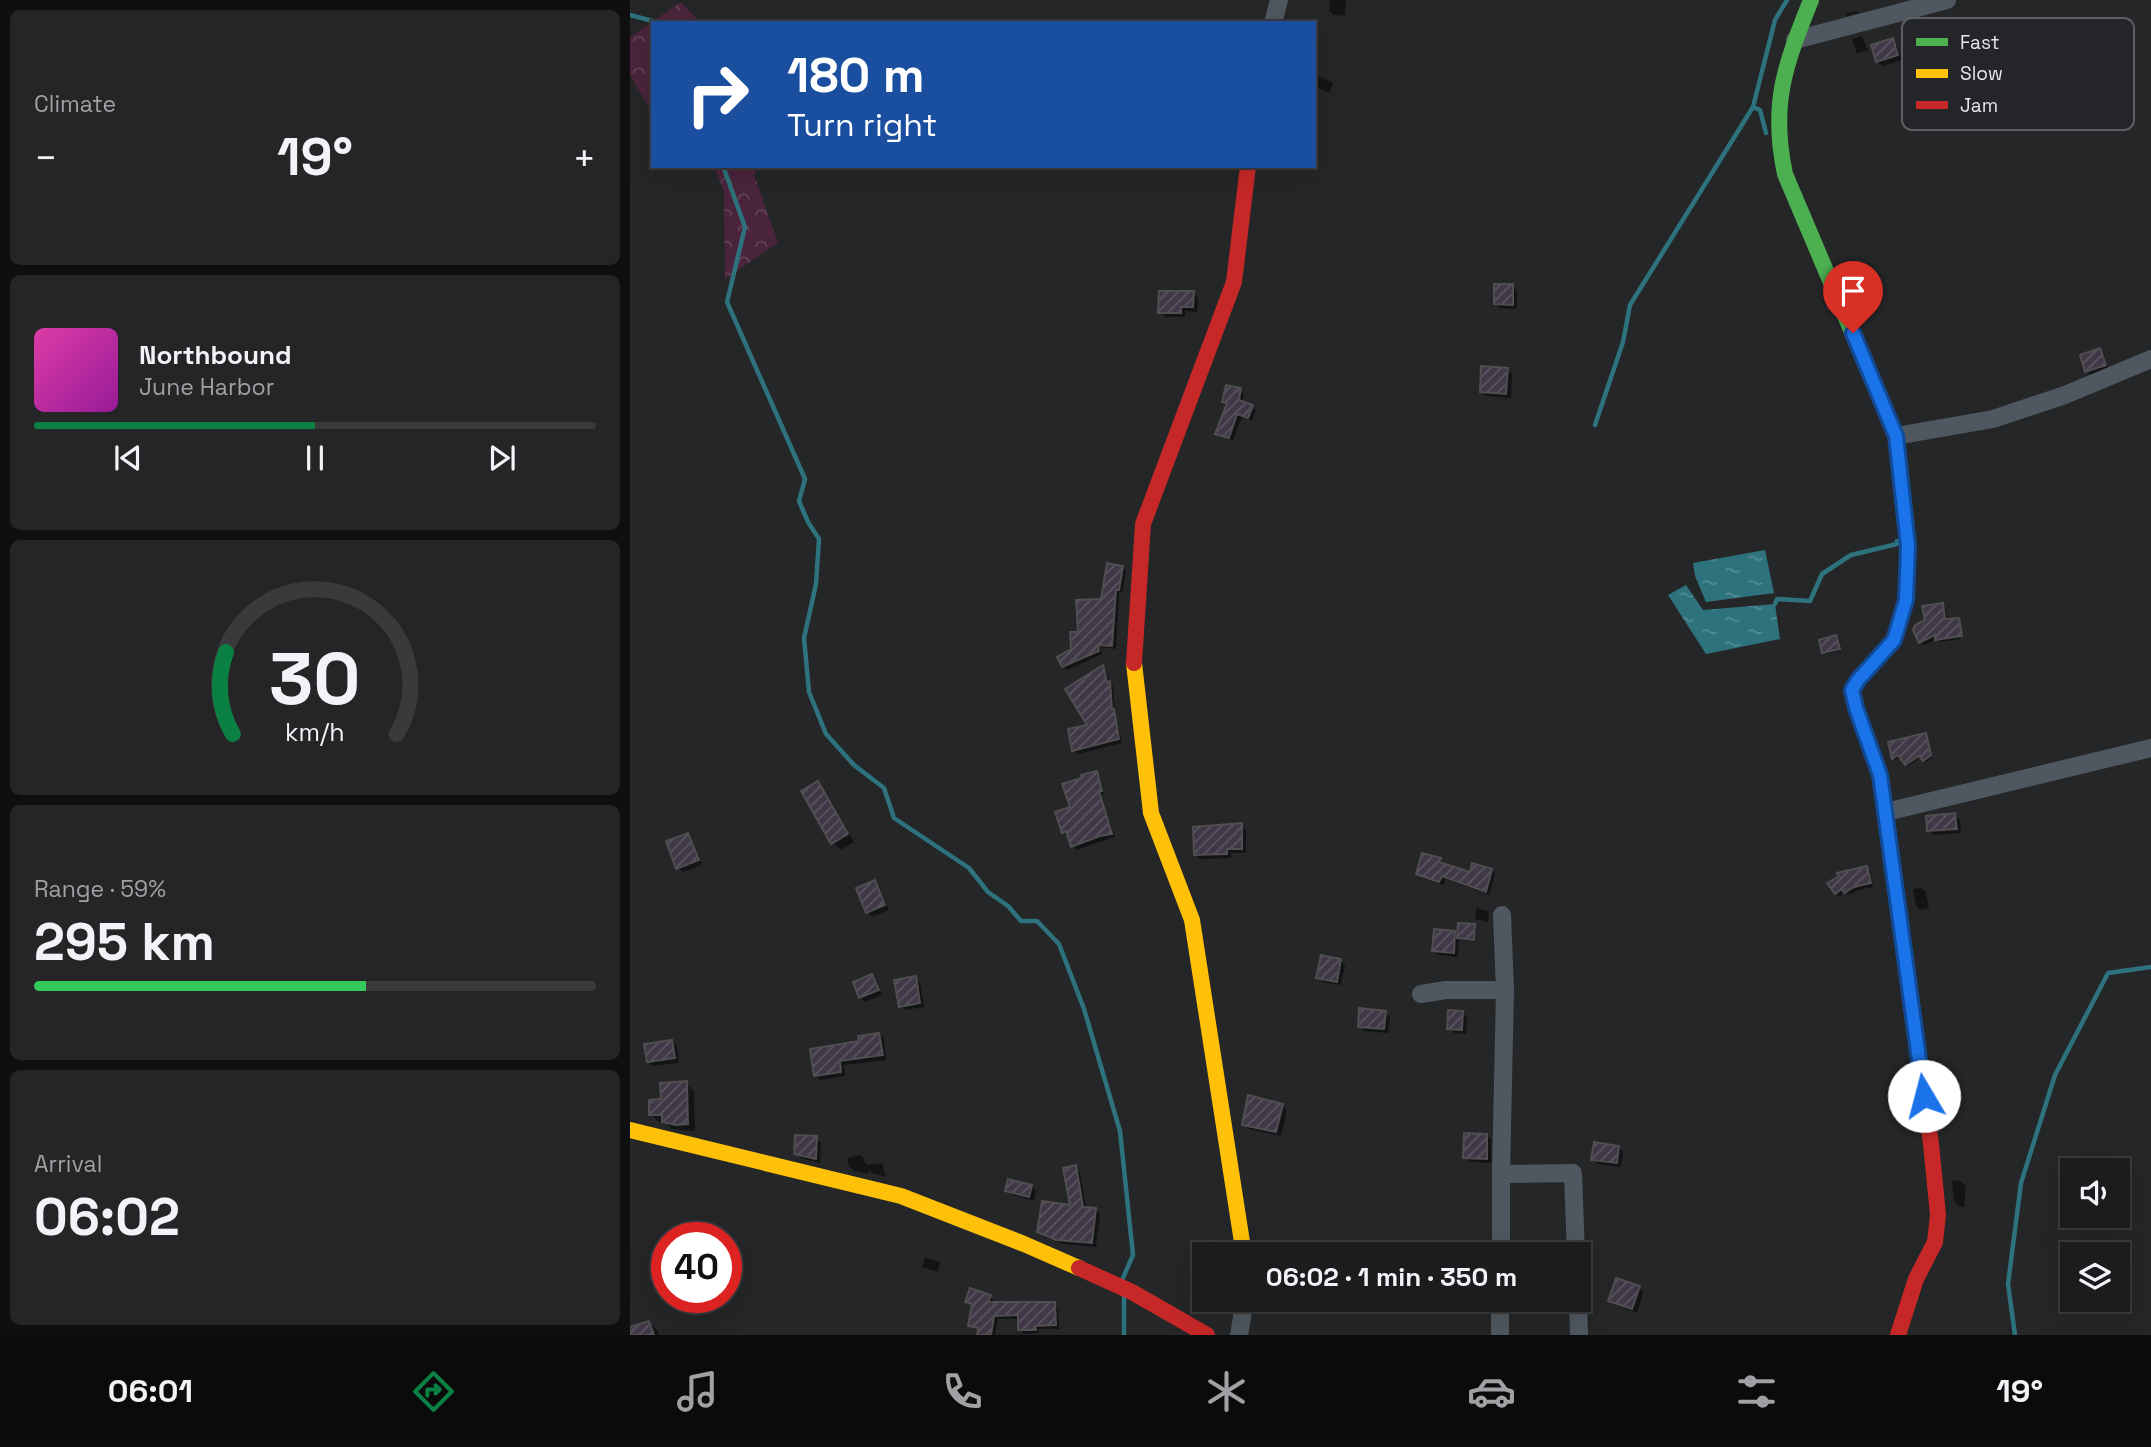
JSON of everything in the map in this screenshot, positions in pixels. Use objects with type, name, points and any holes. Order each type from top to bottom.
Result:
[{"type":"street","points":[[1274,21],[1279,0]]},
{"type":"street","points":[[1811,0],[1783,71],[1777,110],[1779,150],[1785,174],[1896,436],[1908,546],[1906,600],[1894,640],[1852,690],[1880,775],[1931,1143],[1938,1215],[1935,1242],[1916,1279],[1898,1335]]},
{"type":"street","points":[[1795,40],[1947,0]]},
{"type":"street","points":[[1242,1242],[1192,920],[1151,813],[1134,662],[1143,524],[1234,282],[1248,168]]},
{"type":"street","points":[[1896,436],[1993,419],[2065,395],[2151,359]]},
{"type":"street","points":[[1886,812],[2151,748]]},
{"type":"street","points":[[1501,1242],[1506,990],[1503,915]]},
{"type":"street","points":[[1421,994],[1446,990],[1506,990]]},
{"type":"street","points":[[630,1130],[901,1196],[1024,1244],[1132,1292],[1207,1335]]},
{"type":"street","points":[[1501,1174],[1573,1173],[1576,1242]]},
{"type":"street","points":[[1239,1335],[1243,1312]]},
{"type":"street","points":[[1500,1312],[1500,1335]]},
{"type":"street","points":[[1578,1312],[1579,1335]]},
{"type":"green space","points":[[681,2],[699,21],[653,21]]},
{"type":"green space","points":[[651,23],[651,111],[630,75],[630,37]]},
{"type":"green space","points":[[715,168],[757,168],[754,175],[778,243],[725,279],[724,192]]},
{"type":"water","points":[[1765,550],[1774,593],[1706,602],[1695,576],[1693,563]]},
{"type":"water","points":[[1686,585],[1703,610],[1775,604],[1780,639],[1706,654],[1668,595]]},
{"type":"building","points":[[1893,38],[1898,55],[1876,62],[1871,45]]},
{"type":"building","points":[[1494,284],[1513,284],[1513,305],[1494,304]]},
{"type":"building","points":[[1159,291],[1194,291],[1193,307],[1181,307],[1181,313],[1158,313]]},
{"type":"building","points":[[2100,348],[2106,365],[2085,372],[2080,355]]},
{"type":"building","points":[[1481,366],[1508,368],[1506,394],[1480,392]]},
{"type":"building","points":[[1226,385],[1241,388],[1239,400],[1253,405],[1248,418],[1237,414],[1229,438],[1215,434],[1227,403],[1222,402]]},
{"type":"building","points":[[1107,563],[1123,566],[1119,590],[1116,590],[1112,646],[1098,645],[1099,651],[1062,667],[1057,657],[1071,649],[1070,632],[1078,632],[1076,600],[1101,599]]},
{"type":"building","points":[[1943,603],[1945,619],[1959,618],[1962,636],[1935,640],[1935,635],[1919,643],[1913,630],[1915,625],[1925,620],[1922,606]]},
{"type":"building","points":[[1836,635],[1840,649],[1822,653],[1819,640]]},
{"type":"building","points":[[1103,665],[1107,682],[1110,681],[1112,709],[1119,739],[1072,751],[1068,729],[1087,725],[1065,689]]},
{"type":"building","points":[[1926,733],[1931,755],[1923,761],[1919,756],[1905,765],[1898,755],[1892,759],[1888,742]]},
{"type":"building","points":[[1097,771],[1102,791],[1099,791],[1112,834],[1071,847],[1066,831],[1062,833],[1055,812],[1070,807],[1062,784]]},
{"type":"building","points":[[818,781],[848,834],[831,844],[801,791]]},
{"type":"building","points":[[1955,813],[1957,829],[1927,831],[1926,816]]},
{"type":"building","points":[[1242,823],[1242,849],[1227,849],[1227,854],[1194,855],[1193,827]]},
{"type":"building","points":[[688,833],[699,860],[676,869],[666,841]]},
{"type":"building","points":[[1422,853],[1441,858],[1439,862],[1470,872],[1472,863],[1492,869],[1486,892],[1442,876],[1439,882],[1416,874]]},
{"type":"building","points":[[1867,866],[1871,883],[1854,887],[1844,893],[1842,889],[1835,894],[1827,883],[1839,876],[1837,873]]},
{"type":"building","points":[[875,880],[885,905],[866,913],[856,888]]},
{"type":"building","points":[[1458,923],[1475,924],[1474,940],[1457,938]]},
{"type":"building","points":[[1434,929],[1455,931],[1454,953],[1432,951]]},
{"type":"building","points":[[1321,955],[1341,959],[1337,982],[1316,978]]},
{"type":"building","points":[[872,974],[879,990],[859,998],[853,982]]},
{"type":"building","points":[[916,976],[920,1003],[899,1007],[894,980]]},
{"type":"building","points":[[1359,1008],[1386,1011],[1384,1029],[1358,1027]]},
{"type":"building","points":[[1448,1010],[1463,1011],[1462,1030],[1447,1029]]},
{"type":"building","points":[[879,1033],[883,1055],[840,1061],[841,1072],[814,1076],[810,1049],[859,1041],[858,1036]]},
{"type":"building","points":[[672,1040],[675,1058],[647,1062],[644,1044]]},
{"type":"building","points":[[687,1081],[688,1124],[662,1122],[662,1115],[649,1115],[649,1100],[661,1099],[660,1083]]},
{"type":"building","points":[[1248,1095],[1283,1104],[1276,1132],[1242,1125]]},
{"type":"building","points":[[1464,1133],[1487,1134],[1487,1159],[1463,1158]]},
{"type":"building","points":[[795,1135],[817,1136],[816,1159],[794,1154]]},
{"type":"building","points":[[1594,1142],[1619,1146],[1617,1163],[1591,1160]]},
{"type":"building","points":[[1076,1165],[1083,1207],[1096,1208],[1092,1243],[1056,1240],[1037,1232],[1042,1201],[1070,1205],[1063,1168]]},
{"type":"building","points":[[1008,1179],[1032,1185],[1029,1197],[1005,1191]]},
{"type":"building","points":[[1616,1278],[1640,1286],[1632,1309],[1608,1301]]},
{"type":"building","points":[[970,1288],[991,1295],[988,1302],[1055,1302],[1056,1325],[1035,1326],[1036,1330],[1018,1330],[1018,1315],[994,1316],[991,1335],[977,1335],[978,1328],[968,1326],[972,1304],[965,1302]]},
{"type":"building","points":[[649,1321],[654,1335],[630,1335],[630,1327]]},
{"type":"waterway","points":[[1595,425],[1623,342],[1630,305],[1753,107],[1775,20],[1787,0]]},
{"type":"waterway","points":[[630,15],[652,21]]},
{"type":"waterway","points":[[1753,107],[1760,110],[1766,133]]},
{"type":"waterway","points":[[724,168],[745,227],[727,302],[805,479],[799,501],[819,539],[816,584],[804,638],[809,692],[826,734],[854,765],[884,788],[894,818],[969,868],[988,892],[1008,906],[1021,921],[1037,921],[1059,944],[1084,1009],[1120,1131],[1133,1255],[1123,1278]]},
{"type":"waterway","points":[[1775,604],[1777,599],[1810,601],[1822,574],[1851,555],[1897,544],[1897,541]]},
{"type":"waterway","points":[[2015,1335],[2008,1284],[2021,1183],[2055,1075],[2108,973],[2151,967]]},
{"type":"waterway","points":[[1124,1297],[1124,1335]]},
{"type":"traffic: fast","points":[[1811,0],[1787,65],[1780,105],[1779,126],[1785,174],[1879,396]]},
{"type":"traffic: slow","points":[[1879,396],[1896,436],[1908,546],[1906,600],[1894,640],[1852,690],[1880,775],[1893,870]]},
{"type":"traffic: slow","points":[[1134,663],[1151,813],[1192,920],[1242,1242]]},
{"type":"traffic: slow","points":[[630,1130],[901,1196],[1079,1268]]},
{"type":"traffic: jam","points":[[1134,663],[1143,524],[1234,282],[1248,168]]},
{"type":"traffic: jam","points":[[1893,870],[1931,1144],[1938,1215],[1935,1242],[1916,1279],[1898,1335]]},
{"type":"traffic: jam","points":[[1079,1268],[1132,1292],[1207,1335]]},
{"type":"route","points":[[1853,333],[1896,436],[1908,546],[1906,600],[1894,640],[1852,690],[1880,775],[1924,1096]]}]
